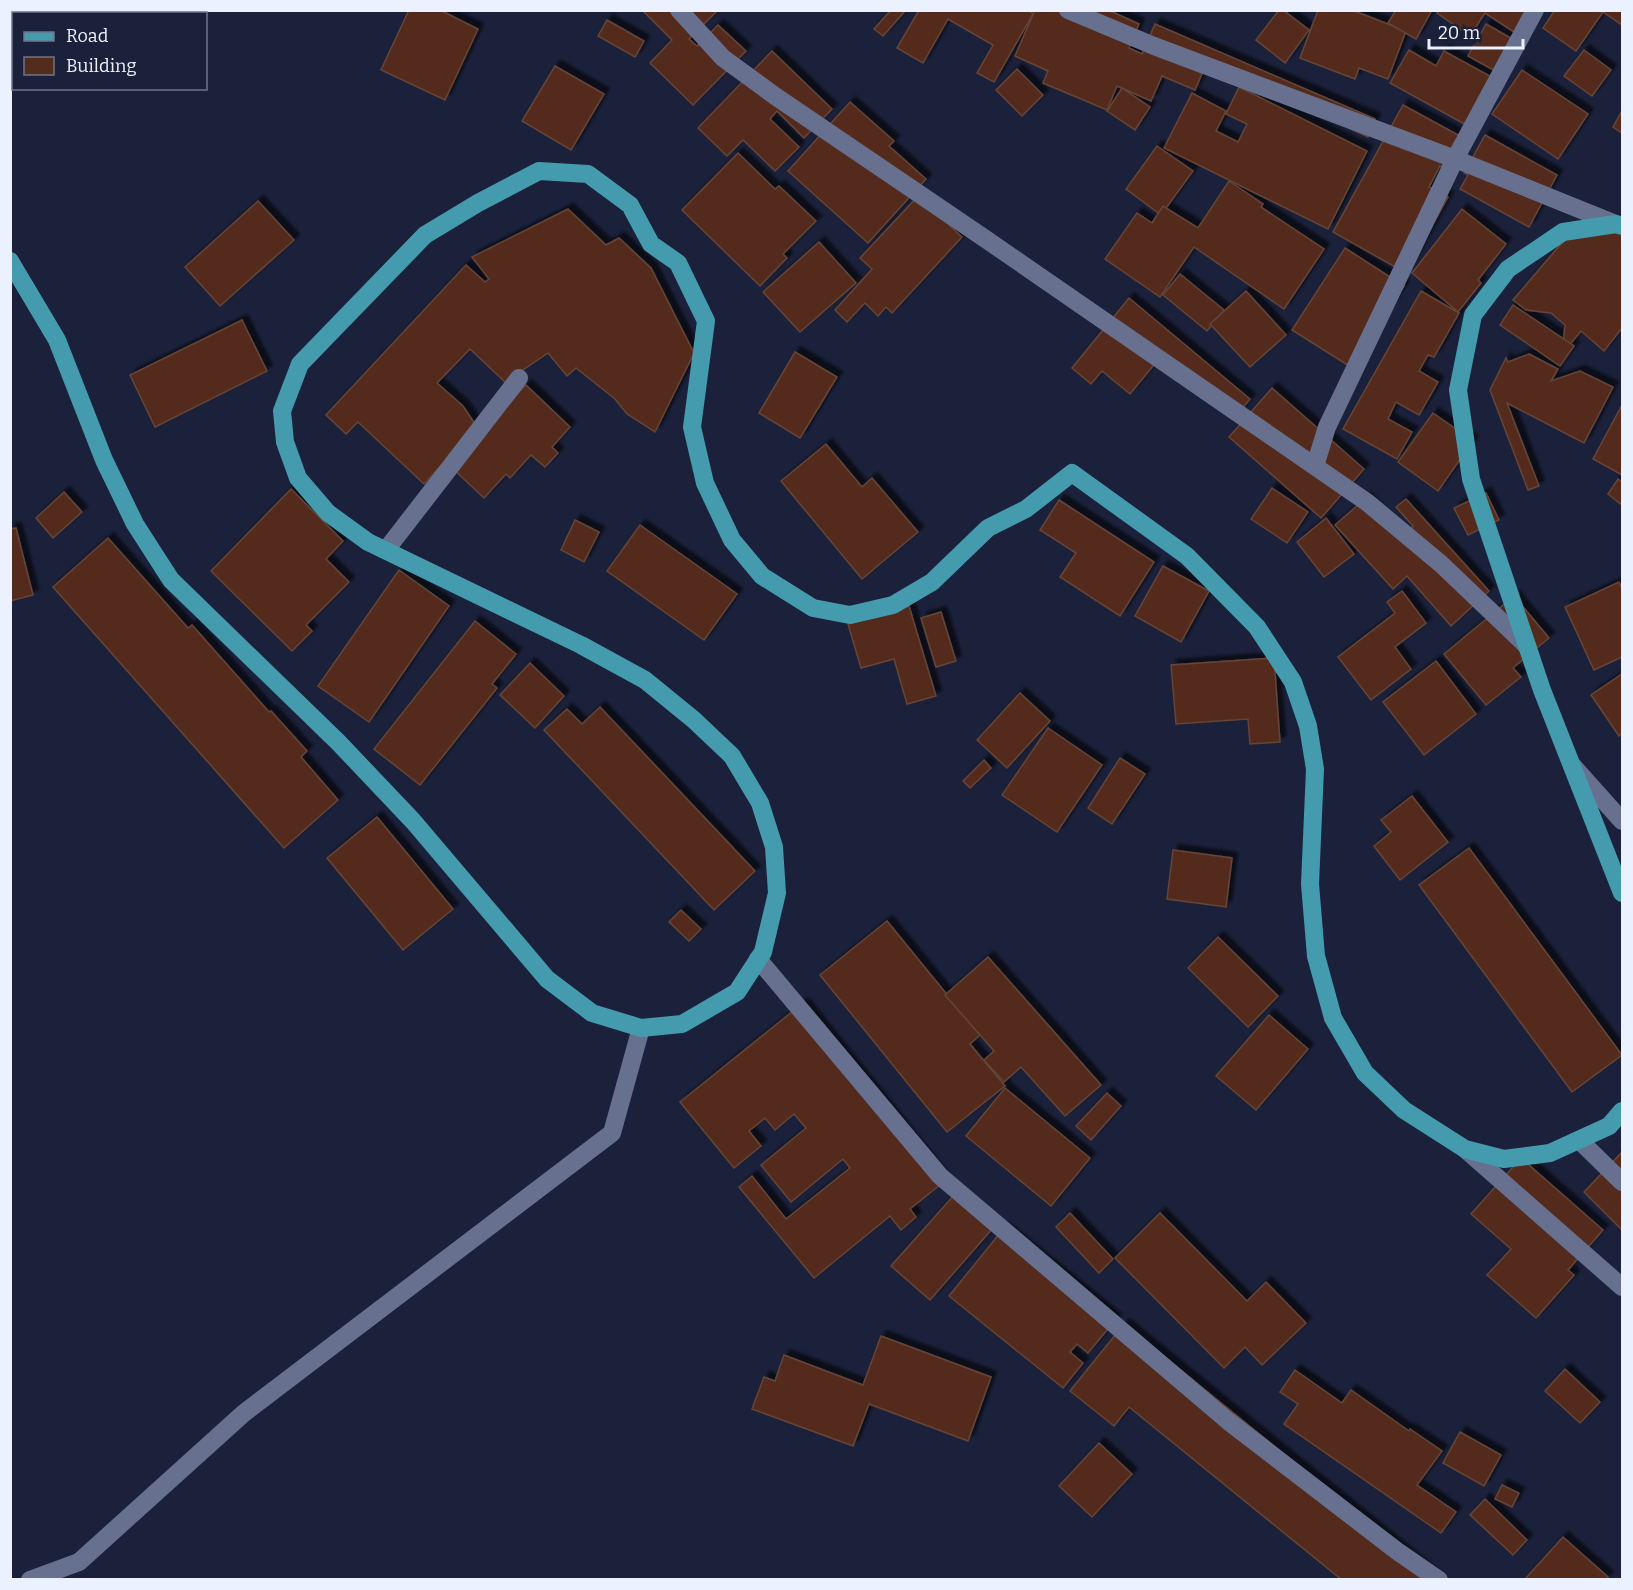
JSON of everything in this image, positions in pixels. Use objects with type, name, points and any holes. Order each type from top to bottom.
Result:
[{"type":"main road","points":[[10,261],[57,340],[104,459],[135,524],[171,580],[338,742],[412,821],[547,979],[592,1013],[641,1028],[682,1024],[736,992],[763,952],[777,893],[774,847],[760,803],[732,756],[694,720],[645,680],[581,645],[368,542],[328,513],[298,478],[285,442],[282,411],[300,364],[425,235],[478,202],[539,171],[588,174],[630,205],[651,244],[678,263],[706,321],[692,427],[705,483],[732,540],[762,576],[813,608],[850,615],[893,605],[932,582],[988,528],[1026,509],[1072,473],[1187,556],[1257,627],[1293,682],[1308,726],[1315,769],[1310,884],[1316,956],[1333,1018],[1365,1073],[1404,1110],[1465,1149],[1504,1159],[1550,1153],[1609,1126],[1623,1111]]},
{"type":"main road","points":[[1619,225],[1563,232],[1508,269],[1473,315],[1458,390],[1471,479],[1527,646],[1623,893]]},
{"type":"street","points":[[679,10],[723,58],[757,83],[1368,502],[1410,537],[1527,646]]},
{"type":"street","points":[[1068,10],[1165,50],[1455,159],[1619,225]]},
{"type":"street","points":[[1315,466],[1327,427],[1455,159],[1535,10]]},
{"type":"street","points":[[386,550],[519,378]]},
{"type":"street","points":[[1571,764],[1623,822]]},
{"type":"street","points":[[758,959],[940,1176],[1228,1421],[1397,1551],[1439,1580]]},
{"type":"street","points":[[30,1580],[79,1562],[244,1413],[612,1133],[641,1028]]},
{"type":"street","points":[[1579,1140],[1623,1182]]},
{"type":"street","points":[[1465,1149],[1623,1287]]},
{"type":"building","points":[[61,10],[117,10],[114,12],[62,12]]},
{"type":"building","points":[[120,10],[157,10],[158,12],[121,12]]},
{"type":"building","points":[[409,10],[440,10],[478,29],[445,100],[381,70]]},
{"type":"building","points":[[642,10],[714,10],[716,12],[689,39],[697,46],[718,25],[746,51],[693,105],[650,63],[672,40]]},
{"type":"building","points":[[891,10],[906,10],[883,36],[874,29]]},
{"type":"building","points":[[919,10],[1028,10],[1033,14],[994,82],[977,73],[993,45],[948,19],[923,63],[897,48]]},
{"type":"building","points":[[1035,10],[1108,10],[1139,24],[1129,48],[1142,54],[1155,24],[1375,119],[1368,137],[1207,62],[1195,90],[1162,76],[1151,101],[1117,86],[1107,110],[1043,83],[1048,71],[1015,56]]},
{"type":"building","points":[[1279,10],[1283,10],[1309,30],[1285,63],[1256,40]]},
{"type":"building","points":[[1318,10],[1352,10],[1406,31],[1388,79],[1359,68],[1355,79],[1300,58]]},
{"type":"building","points":[[1396,10],[1432,10],[1416,39],[1388,23]]},
{"type":"building","points":[[1439,10],[1523,10],[1532,17],[1520,36],[1485,13],[1470,36],[1437,13]]},
{"type":"building","points":[[1555,10],[1622,10],[1622,25],[1603,12],[1576,51],[1543,28]]},
{"type":"building","points":[[607,20],[644,41],[635,57],[598,36]]},
{"type":"building","points":[[1486,24],[1516,41],[1497,72],[1468,56]]},
{"type":"building","points":[[1409,50],[1436,66],[1444,51],[1497,80],[1468,126],[1390,83]]},
{"type":"building","points":[[1584,50],[1611,70],[1592,96],[1564,76]]},
{"type":"building","points":[[772,51],[832,109],[804,138],[777,111],[770,119],[799,147],[775,171],[743,140],[727,156],[698,128]]},
{"type":"building","points":[[555,66],[604,94],[571,150],[522,121]]},
{"type":"building","points":[[1017,69],[1043,95],[1022,116],[996,90]]},
{"type":"building","points":[[1522,70],[1588,114],[1558,159],[1492,114]]},
{"type":"building","points":[[1239,87],[1367,151],[1328,229],[1164,148],[1192,93],[1226,111],[1216,131],[1238,142],[1247,124],[1226,114]]},
{"type":"building","points":[[1122,88],[1150,107],[1135,130],[1107,111]]},
{"type":"building","points":[[850,102],[894,141],[889,146],[926,179],[868,243],[788,171]]},
{"type":"building","points":[[1403,105],[1460,136],[1429,187],[1448,197],[1406,273],[1333,232]]},
{"type":"building","points":[[1622,111],[1622,133],[1613,127]]},
{"type":"building","points":[[1485,135],[1557,175],[1529,227],[1460,189],[1468,175],[1464,173]]},
{"type":"building","points":[[1157,146],[1193,171],[1161,215],[1126,189]]},
{"type":"building","points":[[738,153],[775,189],[779,186],[816,221],[783,254],[787,258],[760,286],[682,210]]},
{"type":"building","points":[[1229,181],[1263,204],[1261,207],[1324,249],[1284,309],[1194,247],[1160,297],[1105,259],[1137,213],[1152,223],[1163,206],[1198,228]]},
{"type":"building","points":[[918,196],[962,237],[892,313],[886,307],[878,316],[865,303],[847,322],[835,310],[872,269],[860,258]]},
{"type":"building","points":[[258,201],[294,240],[220,306],[185,267]]},
{"type":"building","points":[[568,209],[606,245],[619,238],[651,268],[694,353],[655,432],[627,414],[615,399],[576,368],[567,376],[548,353],[505,382],[470,349],[437,383],[463,406],[477,427],[424,484],[358,422],[346,434],[326,415],[466,265],[485,282],[489,279],[472,257]]},
{"type":"building","points":[[1462,209],[1506,244],[1478,280],[1481,283],[1458,312],[1412,273]]},
{"type":"building","points":[[1578,224],[1622,229],[1622,328],[1604,351],[1581,331],[1562,354],[1565,325],[1551,313],[1526,310],[1513,300]]},
{"type":"building","points":[[819,242],[856,283],[800,332],[763,292]]},
{"type":"building","points":[[1345,248],[1404,286],[1349,366],[1292,330]]},
{"type":"building","points":[[1180,274],[1224,310],[1207,331],[1163,295]]},
{"type":"building","points":[[1246,291],[1286,335],[1250,367],[1210,324]]},
{"type":"building","points":[[1421,291],[1459,313],[1434,357],[1428,355],[1419,371],[1438,382],[1419,415],[1396,402],[1388,419],[1412,432],[1397,459],[1343,429]]},
{"type":"building","points":[[1129,298],[1250,399],[1236,416],[1162,355],[1130,394],[1102,371],[1091,384],[1072,368]]},
{"type":"building","points":[[1513,305],[1574,346],[1560,366],[1500,325]]},
{"type":"building","points":[[242,320],[267,371],[155,427],[130,375]]},
{"type":"building","points":[[795,352],[837,377],[800,438],[759,413]]},
{"type":"building","points":[[1529,354],[1558,369],[1551,381],[1580,371],[1613,387],[1584,443],[1507,403],[1539,486],[1528,490],[1490,390],[1506,358],[1508,362]]},
{"type":"building","points":[[526,385],[570,427],[552,447],[558,453],[545,467],[531,455],[510,478],[506,474],[484,498],[450,466]]},
{"type":"building","points":[[1272,388],[1364,469],[1321,518],[1229,437]]},
{"type":"building","points":[[1622,405],[1622,475],[1593,459]]},
{"type":"building","points":[[1433,413],[1473,441],[1438,491],[1398,462]]},
{"type":"building","points":[[826,444],[862,487],[872,478],[918,532],[862,579],[781,481]]},
{"type":"building","points":[[1618,479],[1622,482],[1622,505],[1608,494]]},
{"type":"building","points":[[1272,488],[1308,512],[1287,543],[1251,519]]},
{"type":"building","points":[[291,489],[343,541],[326,559],[349,582],[306,625],[312,631],[292,651],[211,571]]},
{"type":"building","points":[[64,492],[82,512],[53,538],[36,518]]},
{"type":"building","points":[[1486,493],[1499,520],[1468,535],[1454,508]]},
{"type":"building","points":[[1366,498],[1401,537],[1413,526],[1396,507],[1406,499],[1489,591],[1451,626],[1407,576],[1393,589],[1335,525]]},
{"type":"building","points":[[1059,500],[1154,562],[1120,616],[1060,577],[1076,553],[1040,530]]},
{"type":"building","points":[[1326,518],[1354,554],[1324,577],[1297,542]]},
{"type":"building","points":[[575,520],[599,532],[584,562],[561,550]]},
{"type":"building","points":[[640,525],[737,594],[704,640],[607,571]]},
{"type":"building","points":[[16,528],[33,595],[10,601],[10,529]]},
{"type":"building","points":[[108,538],[188,628],[192,625],[307,751],[301,757],[338,800],[284,848],[53,587]]},
{"type":"building","points":[[1163,566],[1209,591],[1181,642],[1135,616]]},
{"type":"building","points":[[399,570],[449,606],[369,722],[318,686]]},
{"type":"building","points":[[1619,582],[1622,589],[1622,657],[1594,670],[1565,607]]},
{"type":"building","points":[[1402,591],[1426,623],[1395,647],[1411,669],[1371,700],[1338,657],[1395,613],[1387,602]]},
{"type":"building","points":[[1514,596],[1549,638],[1513,668],[1521,677],[1486,705],[1444,654]]},
{"type":"building","points":[[909,606],[936,696],[907,704],[894,659],[861,668],[848,624]]},
{"type":"building","points":[[941,612],[956,661],[936,667],[921,618]]},
{"type":"building","points":[[475,621],[516,654],[492,684],[497,688],[420,785],[374,749]]},
{"type":"building","points":[[1274,658],[1280,742],[1250,744],[1248,719],[1176,724],[1171,665]]},
{"type":"building","points":[[1436,661],[1476,714],[1424,755],[1383,702]]},
{"type":"building","points":[[530,663],[564,696],[535,728],[500,695]]},
{"type":"building","points":[[1622,674],[1622,733],[1619,736],[1591,695]]},
{"type":"building","points":[[1020,693],[1050,721],[1007,768],[977,740]]},
{"type":"building","points":[[600,707],[755,871],[714,910],[544,730],[567,709],[582,724]]},
{"type":"building","points":[[1048,728],[1102,765],[1057,832],[1002,795]]},
{"type":"building","points":[[1120,758],[1145,774],[1112,824],[1088,808]]},
{"type":"building","points":[[984,760],[991,768],[970,788],[963,781]]},
{"type":"building","points":[[1412,796],[1448,842],[1400,880],[1374,846],[1391,832],[1381,820]]},
{"type":"building","points":[[377,817],[453,909],[403,950],[327,858]]},
{"type":"building","points":[[1469,848],[1622,1055],[1572,1092],[1419,885]]},
{"type":"building","points":[[1173,850],[1232,858],[1226,907],[1167,899]]},
{"type":"building","points":[[681,910],[701,929],[689,941],[669,922]]},
{"type":"building","points":[[887,921],[980,1035],[970,1044],[1005,1086],[947,1132],[820,975]]},
{"type":"building","points":[[1218,937],[1278,996],[1248,1027],[1188,968]]},
{"type":"building","points":[[988,957],[1101,1085],[1065,1116],[1021,1067],[1004,1082],[984,1060],[994,1051],[945,995]]},
{"type":"building","points":[[803,1003],[945,1181],[910,1209],[916,1217],[901,1230],[890,1216],[814,1278],[739,1187],[752,1176],[786,1219],[850,1168],[843,1159],[791,1202],[761,1165],[806,1128],[794,1114],[775,1130],[765,1118],[749,1131],[761,1146],[734,1168],[680,1102]]},
{"type":"building","points":[[1269,1015],[1308,1049],[1256,1110],[1216,1076]]},
{"type":"building","points":[[1005,1088],[1090,1158],[1051,1206],[966,1136]]},
{"type":"building","points":[[1107,1093],[1121,1106],[1091,1140],[1076,1126]]},
{"type":"building","points":[[1622,1152],[1622,1230],[1584,1192]]},
{"type":"building","points":[[1521,1158],[1603,1230],[1568,1270],[1574,1275],[1536,1318],[1487,1275],[1511,1249],[1471,1214]]},
{"type":"building","points":[[955,1194],[993,1228],[930,1300],[891,1266]]},
{"type":"building","points":[[1070,1213],[1113,1259],[1099,1273],[1056,1227]]},
{"type":"building","points":[[1160,1213],[1247,1301],[1266,1282],[1306,1323],[1262,1365],[1245,1347],[1224,1368],[1115,1258]]},
{"type":"building","points":[[1004,1228],[1116,1319],[1088,1353],[1077,1344],[1070,1352],[1083,1363],[1063,1388],[949,1296]]},
{"type":"building","points":[[1124,1324],[1439,1580],[1342,1580],[1129,1407],[1114,1426],[1070,1391]]},
{"type":"building","points":[[881,1336],[991,1377],[968,1441],[869,1404],[853,1446],[752,1409],[764,1377],[775,1381],[784,1355],[863,1385]]},
{"type":"building","points":[[1565,1369],[1600,1402],[1580,1423],[1545,1391]]},
{"type":"building","points":[[1295,1370],[1342,1403],[1351,1390],[1442,1451],[1417,1485],[1456,1512],[1441,1533],[1284,1424],[1298,1404],[1280,1392]]},
{"type":"building","points":[[1460,1432],[1501,1455],[1484,1486],[1443,1463]]},
{"type":"building","points":[[1099,1443],[1132,1474],[1092,1517],[1059,1486]]},
{"type":"building","points":[[1502,1485],[1519,1493],[1512,1507],[1495,1499]]},
{"type":"building","points":[[1485,1499],[1527,1540],[1513,1555],[1470,1515]]},
{"type":"building","points":[[1563,1537],[1608,1577],[1605,1580],[1525,1579]]}]
